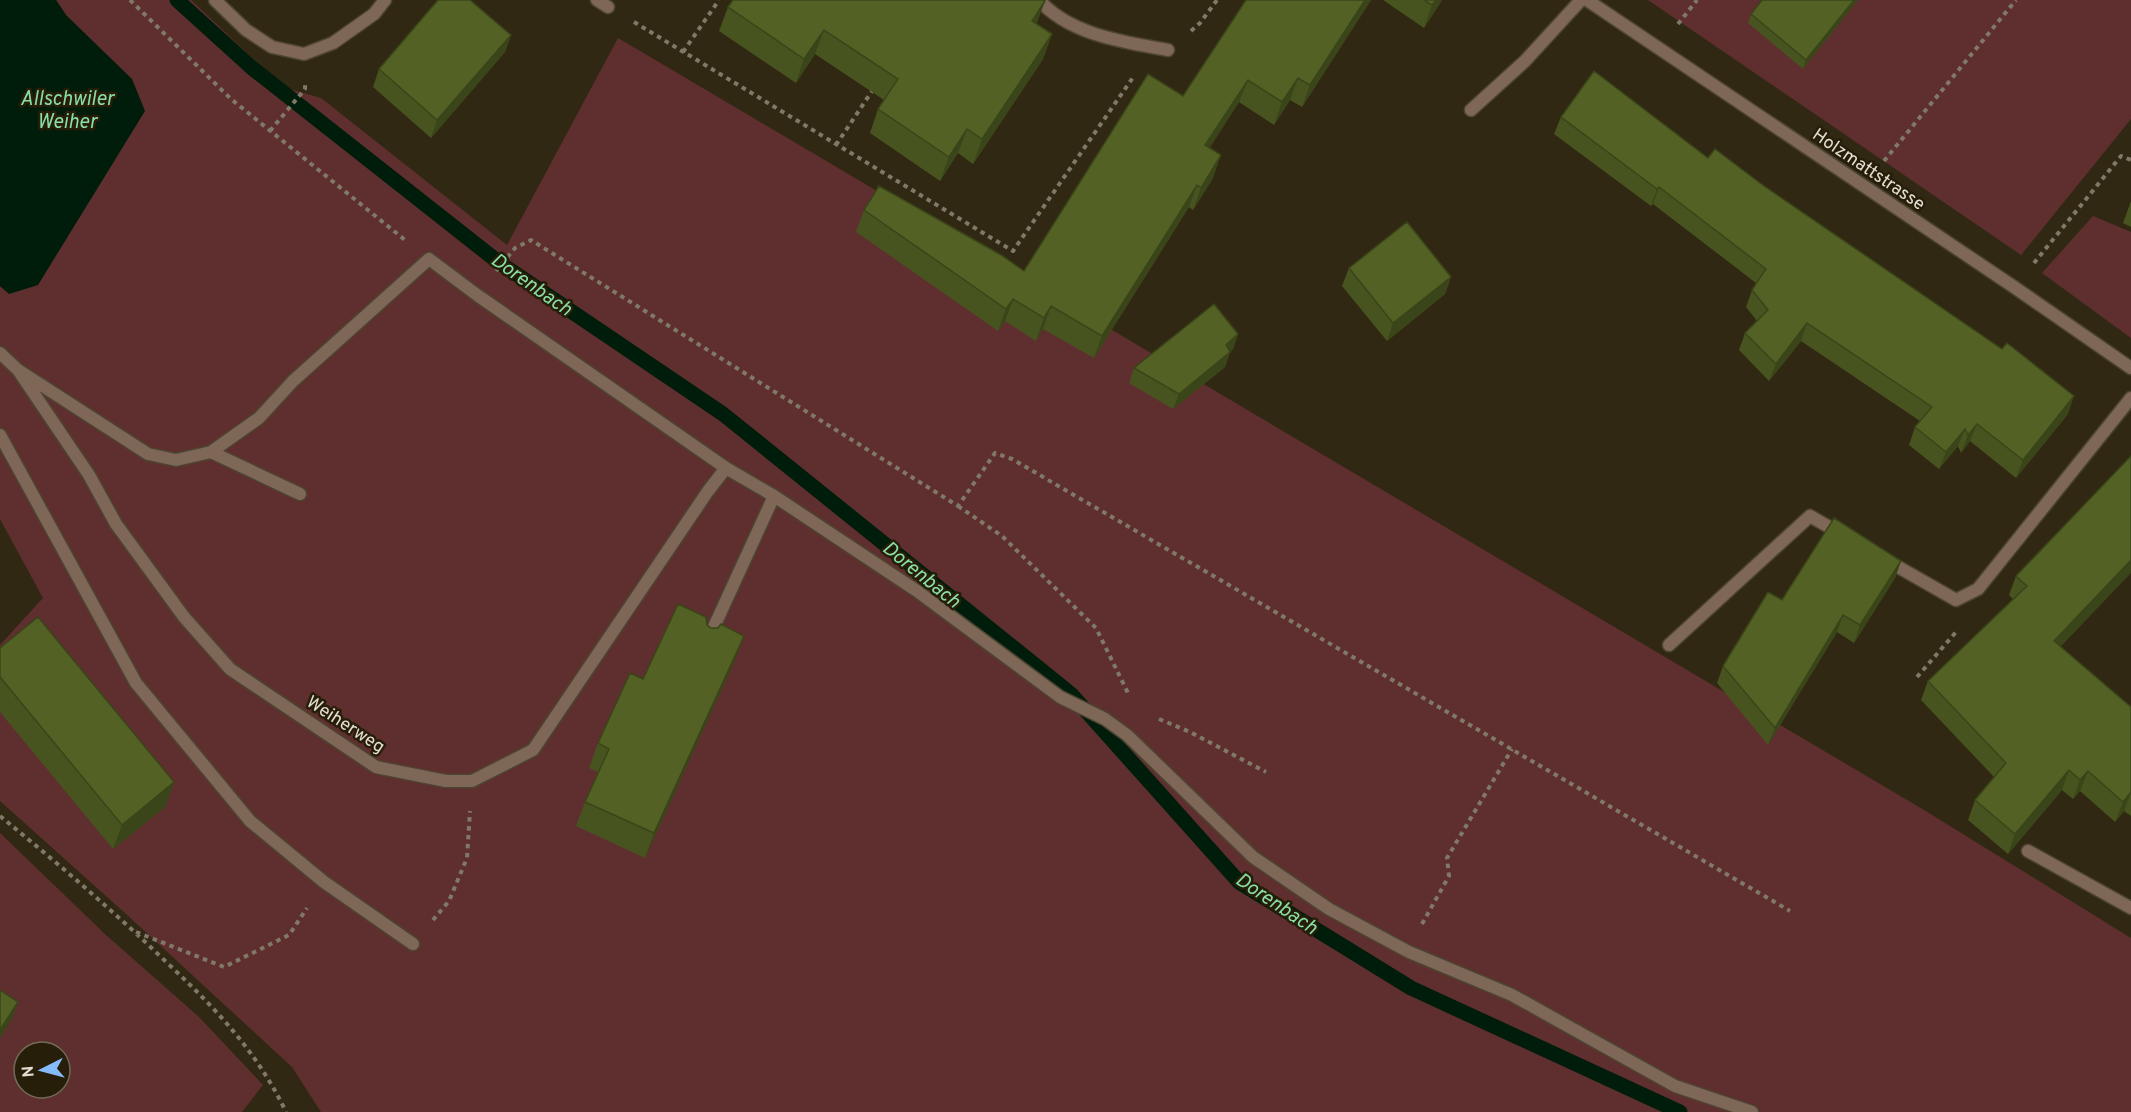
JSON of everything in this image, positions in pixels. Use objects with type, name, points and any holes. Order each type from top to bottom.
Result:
[{"type":"street","points":[[215,0],[246,30],[272,47],[304,54],[333,43],[374,14],[386,0]]},
{"type":"street","points":[[1039,0],[1051,13],[1106,39],[1168,50]]},
{"type":"street","points":[[1471,110],[1525,61],[1581,0]]},
{"type":"street","name":"Holzmattstrasse","points":[[1587,0],[2014,286],[2131,368]]},
{"type":"street","points":[[18,370],[148,454],[176,460],[211,452],[260,418],[293,381],[429,259],[477,295],[726,468],[774,496],[917,591],[1060,697],[1105,718],[1121,730],[1253,857],[1329,909],[1409,952],[1512,995],[1675,1086],[1752,1112]]},
{"type":"street","name":"Weiherweg","points":[[0,353],[18,370],[89,474],[116,524],[184,617],[230,669],[376,767],[446,781],[472,781],[533,750],[708,491],[726,468]]},
{"type":"street","points":[[1878,555],[1956,600],[1978,589],[2131,398]]},
{"type":"street","points":[[0,435],[136,683],[250,821],[324,882],[413,944]]},
{"type":"street","points":[[211,452],[300,494]]},
{"type":"street","points":[[705,645],[774,496]]},
{"type":"street","points":[[1669,645],[1810,516],[1858,544]]},
{"type":"street","points":[[2028,851],[2131,908]]},
{"type":"path","points":[[130,0],[231,99],[429,259]]},
{"type":"path","points":[[683,52],[719,0]]},
{"type":"path","points":[[602,3],[1013,251],[1137,70],[1168,50],[1200,23],[1217,0]]},
{"type":"path","points":[[1862,186],[2016,0]]},
{"type":"path","points":[[836,145],[875,87]]},
{"type":"path","points":[[270,131],[305,89]]},
{"type":"path","points":[[2014,286],[2121,156],[2131,160]]},
{"type":"path","points":[[491,278],[515,248],[531,240],[958,506],[1002,536],[1096,628],[1136,709],[1190,732],[1266,772]]},
{"type":"path","points":[[958,506],[995,453],[1012,459],[1790,911]]},
{"type":"path","points":[[1121,730],[1136,709]]},
{"type":"path","points":[[1409,952],[1414,938],[1449,876],[1447,858],[1512,749]]},
{"type":"path","points":[[413,944],[449,901],[467,858],[472,781]]},
{"type":"path","points":[[0,817],[134,931],[213,1005],[258,1060],[286,1112]]},
{"type":"path","points":[[134,931],[224,967],[289,935],[324,882]]},
{"type":"shaded area","points":[[56,0],[191,0],[283,87],[321,98],[507,245],[618,38],[1924,810],[2131,938],[2131,1112],[321,1112],[292,1067],[0,801],[0,645],[43,598],[0,519],[0,286],[10,294],[66,15]]},
{"type":"shaded area","points":[[1648,0],[2131,0],[2131,119],[2021,255]]},
{"type":"shaded area","points":[[2093,216],[2131,232],[2131,338],[2042,273]]},
{"type":"shaded area","points":[[0,833],[106,935],[199,1017],[263,1085],[242,1112],[0,1112]]},
{"type":"water","name":"Allschwiler Weiher","points":[[0,0],[56,0],[66,15],[132,79],[145,111],[38,285],[9,294],[0,286]]},
{"type":"building","points":[[438,0],[470,0],[511,35],[437,120],[379,69]]},
{"type":"building","points":[[733,0],[1043,0],[1045,1],[1032,21],[1052,34],[982,139],[967,129],[949,157],[878,109],[898,79],[824,30],[804,59],[728,7]]},
{"type":"building","points":[[1246,0],[1365,0],[1310,85],[1298,78],[1282,102],[1248,80],[1205,145],[1221,155],[1201,188],[1197,185],[1102,336],[1051,306],[1044,318],[1013,299],[1006,309],[864,210],[879,186],[1001,255],[1024,271],[1148,74],[1183,96]]},
{"type":"building","points":[[1424,0],[1436,0],[1432,5]]},
{"type":"building","points":[[1762,0],[1854,0],[1806,60],[1751,14]]},
{"type":"building","points":[[1594,71],[1708,158],[1715,149],[1764,186],[2002,349],[2007,343],[2074,396],[2023,460],[1977,424],[1968,435],[1965,429],[1946,452],[1915,427],[1932,407],[1807,323],[1776,364],[1745,333],[1768,310],[1752,290],[1766,269],[1659,187],[1657,189],[1561,117]]},
{"type":"building","points":[[1407,222],[1451,277],[1393,323],[1349,268]]},
{"type":"building","points":[[1214,304],[1238,334],[1226,345],[1230,352],[1179,394],[1134,368]]},
{"type":"building","points":[[2131,456],[2131,560],[2054,641],[2131,707],[2131,792],[2123,802],[2088,771],[2080,780],[2069,770],[2015,834],[1975,800],[2006,763],[1928,681],[2027,586],[2016,576]]},
{"type":"building","points":[[1834,518],[1901,561],[1860,625],[1843,615],[1775,728],[1723,666],[1768,592],[1782,600]]},
{"type":"building","points":[[678,604],[706,617],[707,625],[711,628],[718,628],[721,624],[744,636],[654,833],[585,802],[609,749],[598,743],[630,673],[643,679]]},
{"type":"building","points":[[38,617],[174,782],[122,825],[0,677],[0,648]]},
{"type":"building","points":[[0,990],[18,1002],[0,1030]]},
{"type":"waterway","name":"Dorenbach","points":[[177,0],[252,68],[497,261],[723,414],[1071,694],[1239,882],[1411,988],[1680,1112]]}]
